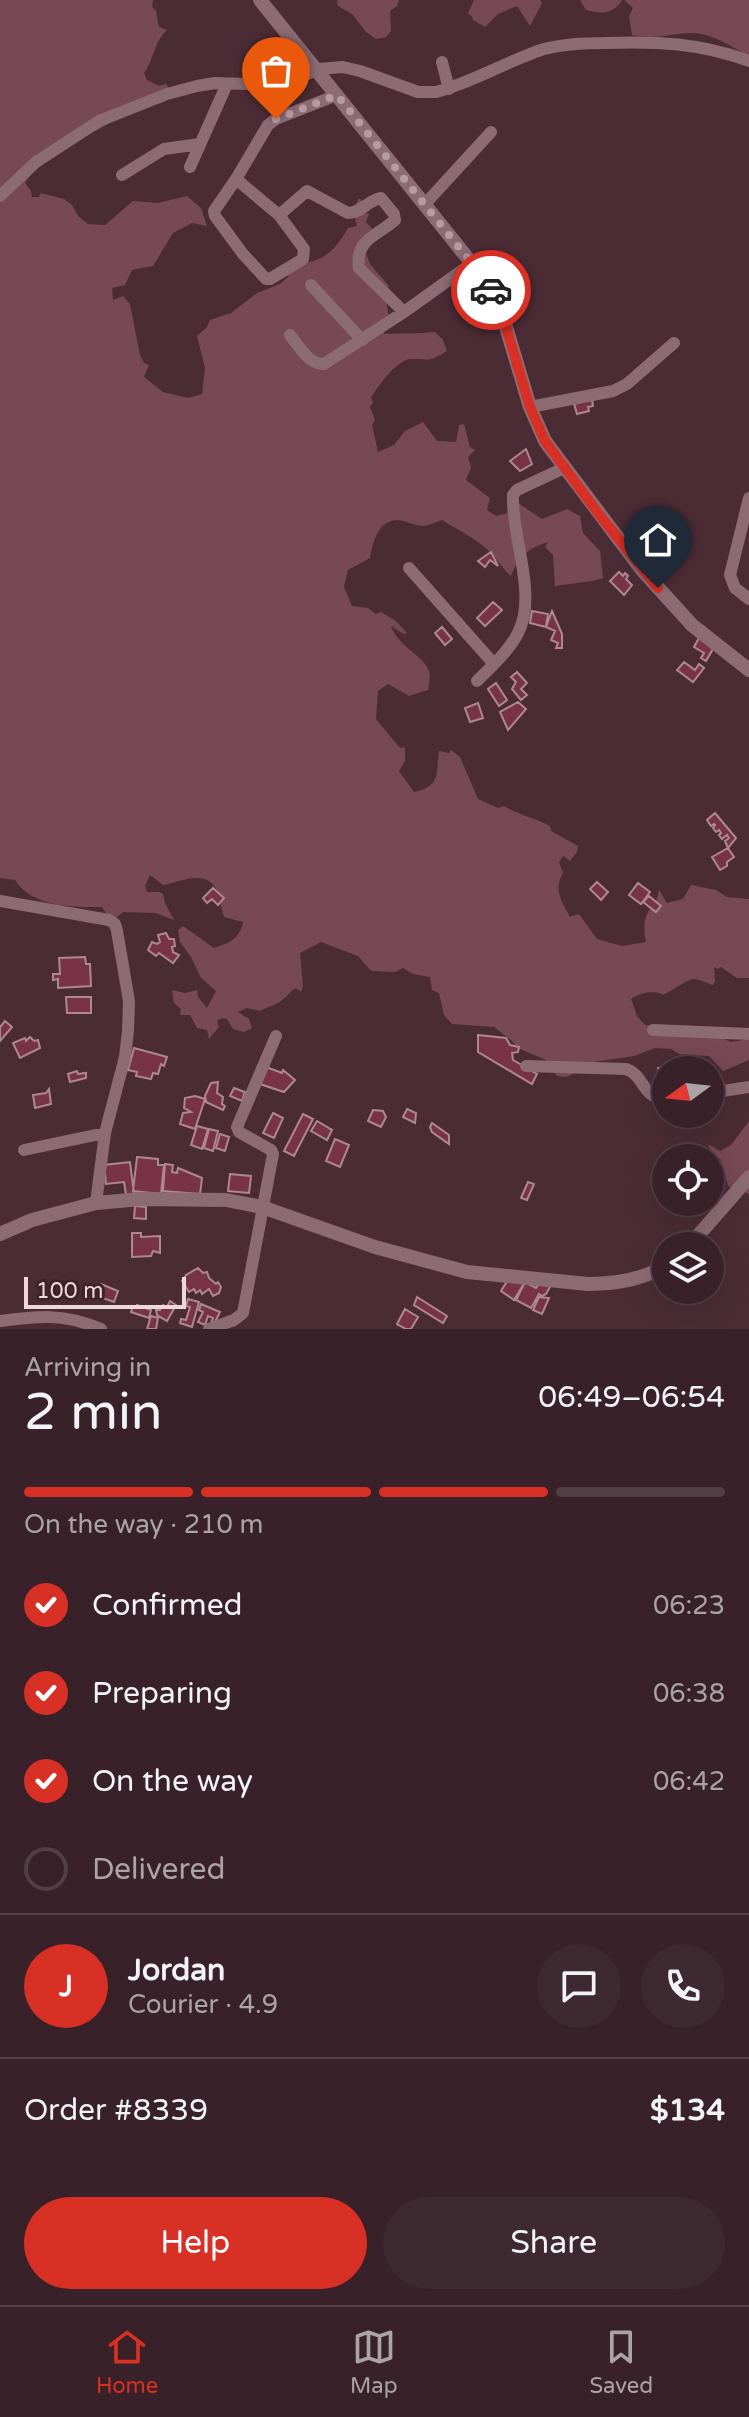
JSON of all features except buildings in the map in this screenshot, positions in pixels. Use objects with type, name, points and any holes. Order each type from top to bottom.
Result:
[{"type":"street","points":[[260,0],[486,281],[500,307],[530,407],[545,441],[564,468],[642,570],[692,625],[749,670]]},
{"type":"street","points":[[5,191],[36,162],[99,121],[206,84],[283,85],[318,69],[343,67],[418,92],[436,92],[544,49],[571,44],[668,42],[726,53],[749,61]]},
{"type":"street","points":[[442,62],[449,89]]},
{"type":"street","points":[[190,167],[227,84]]},
{"type":"street","points":[[236,179],[279,215],[306,253],[303,259],[276,277],[266,279],[243,254],[215,216],[215,208],[268,125],[337,95]]},
{"type":"street","points":[[425,204],[491,132]]},
{"type":"street","points":[[122,175],[164,149],[200,144]]},
{"type":"street","points":[[279,215],[307,191],[348,213],[354,213],[373,199],[381,198],[395,220],[363,244],[359,251],[359,268],[404,312]]},
{"type":"street","points":[[290,335],[313,362],[324,364],[471,264]]},
{"type":"street","points":[[311,285],[362,340]]},
{"type":"street","points":[[530,407],[613,391],[627,384],[674,343]]},
{"type":"street","points":[[477,681],[518,634],[524,616],[524,586],[513,495],[517,490],[564,468]]},
{"type":"street","points":[[748,598],[735,588],[730,575],[745,530],[749,498]]},
{"type":"street","points":[[409,568],[494,664]]},
{"type":"street","points":[[0,901],[109,920],[115,924],[129,1001],[128,1031],[125,1057],[105,1133],[96,1203]]},
{"type":"street","points":[[653,1030],[749,1034]]},
{"type":"street","points":[[209,1329],[234,1320],[243,1313],[273,1154],[239,1132],[237,1127],[276,1036]]},
{"type":"street","points":[[526,1066],[626,1069],[639,1078],[652,1097]]},
{"type":"street","points":[[724,1091],[749,1087]]},
{"type":"street","points":[[24,1150],[105,1133]]},
{"type":"street","points":[[701,1232],[749,1177]]},
{"type":"street","points":[[0,1234],[32,1220],[96,1203],[141,1199],[226,1200],[262,1207],[375,1247],[467,1272],[588,1284],[632,1280],[652,1272]]},
{"type":"street","points":[[0,1321],[53,1316],[99,1329]]},
{"type":"shaded area","points":[[0,0],[153,0],[152,7],[156,11],[159,27],[167,30],[144,73],[147,80],[159,86],[166,84],[169,88],[96,131],[75,137],[47,157],[25,183],[32,197],[39,197],[41,193],[64,199],[88,224],[105,225],[133,201],[158,203],[187,196],[201,208],[207,226],[192,223],[173,233],[153,266],[132,270],[125,285],[112,288],[113,300],[123,296],[130,304],[140,355],[149,365],[144,377],[163,392],[188,398],[202,394],[205,368],[197,336],[210,320],[231,313],[257,293],[280,284],[294,265],[326,255],[348,228],[357,226],[353,210],[359,198],[362,201],[364,212],[369,214],[366,222],[372,229],[364,248],[370,264],[389,286],[385,291],[389,319],[383,329],[384,334],[435,332],[443,340],[447,351],[432,359],[411,359],[400,363],[378,387],[371,398],[373,403],[370,407],[375,420],[372,425],[378,452],[394,445],[405,431],[423,422],[437,441],[456,442],[459,425],[464,424],[470,447],[475,450],[468,457],[471,467],[466,480],[490,498],[487,510],[496,516],[512,512],[518,503],[542,519],[567,509],[580,516],[583,533],[600,551],[603,578],[555,586],[553,555],[545,547],[548,542],[525,554],[511,576],[484,546],[442,520],[424,526],[398,520],[381,528],[370,558],[348,570],[344,587],[352,606],[368,608],[376,614],[381,612],[396,621],[407,633],[391,626],[395,634],[429,671],[428,690],[409,696],[388,684],[378,691],[376,719],[400,748],[405,747],[405,761],[399,771],[414,792],[423,789],[436,778],[439,751],[449,753],[451,750],[460,757],[478,799],[544,823],[550,826],[551,831],[578,846],[570,861],[563,856],[559,862],[563,873],[559,885],[560,896],[570,917],[579,914],[597,939],[622,946],[646,942],[645,921],[656,903],[659,890],[667,903],[683,899],[691,885],[716,890],[727,897],[749,899],[749,978],[737,978],[721,967],[714,967],[713,985],[693,979],[663,995],[647,992],[631,999],[637,1016],[645,1025],[711,1033],[731,1042],[749,1039],[749,1060],[724,1071],[724,1056],[679,1054],[671,1049],[655,1048],[634,1056],[594,1062],[566,1077],[557,1076],[546,1060],[518,1048],[494,1027],[452,1024],[444,1015],[439,993],[432,990],[430,977],[413,974],[403,968],[395,972],[371,971],[358,956],[321,942],[300,953],[301,992],[296,988],[280,1002],[260,1011],[247,1008],[238,1012],[249,1019],[252,1028],[244,1032],[233,1029],[227,1019],[217,1020],[219,1027],[209,1039],[207,1030],[197,1028],[190,1015],[180,1015],[181,1009],[174,1003],[172,990],[185,993],[197,990],[198,997],[207,1008],[216,991],[201,978],[180,942],[178,930],[183,926],[214,948],[233,940],[242,928],[243,922],[224,917],[213,884],[193,878],[163,885],[150,875],[145,886],[147,892],[163,894],[174,920],[155,913],[123,912],[116,918],[108,916],[102,907],[54,904],[32,896],[15,880],[0,878]]},
{"type":"shaded area","points":[[337,0],[399,0],[390,11],[391,31],[386,37],[376,39],[352,14],[338,6]]},
{"type":"shaded area","points":[[474,0],[540,0],[542,3],[530,26],[517,6],[498,14],[485,27],[468,14]]},
{"type":"shaded area","points":[[580,0],[622,0],[611,11],[602,13],[586,10]]},
{"type":"shaded area","points":[[624,0],[749,0],[749,56],[707,35],[632,35],[629,16],[633,8]]},
{"type":"shaded area","points":[[749,1121],[749,1194],[728,1186],[724,1149],[731,1145]]},
{"type":"way so far","points":[[276,119],[337,95],[491,290]]},
{"type":"route","points":[[491,290],[500,307],[530,407],[545,441],[658,588]]}]
